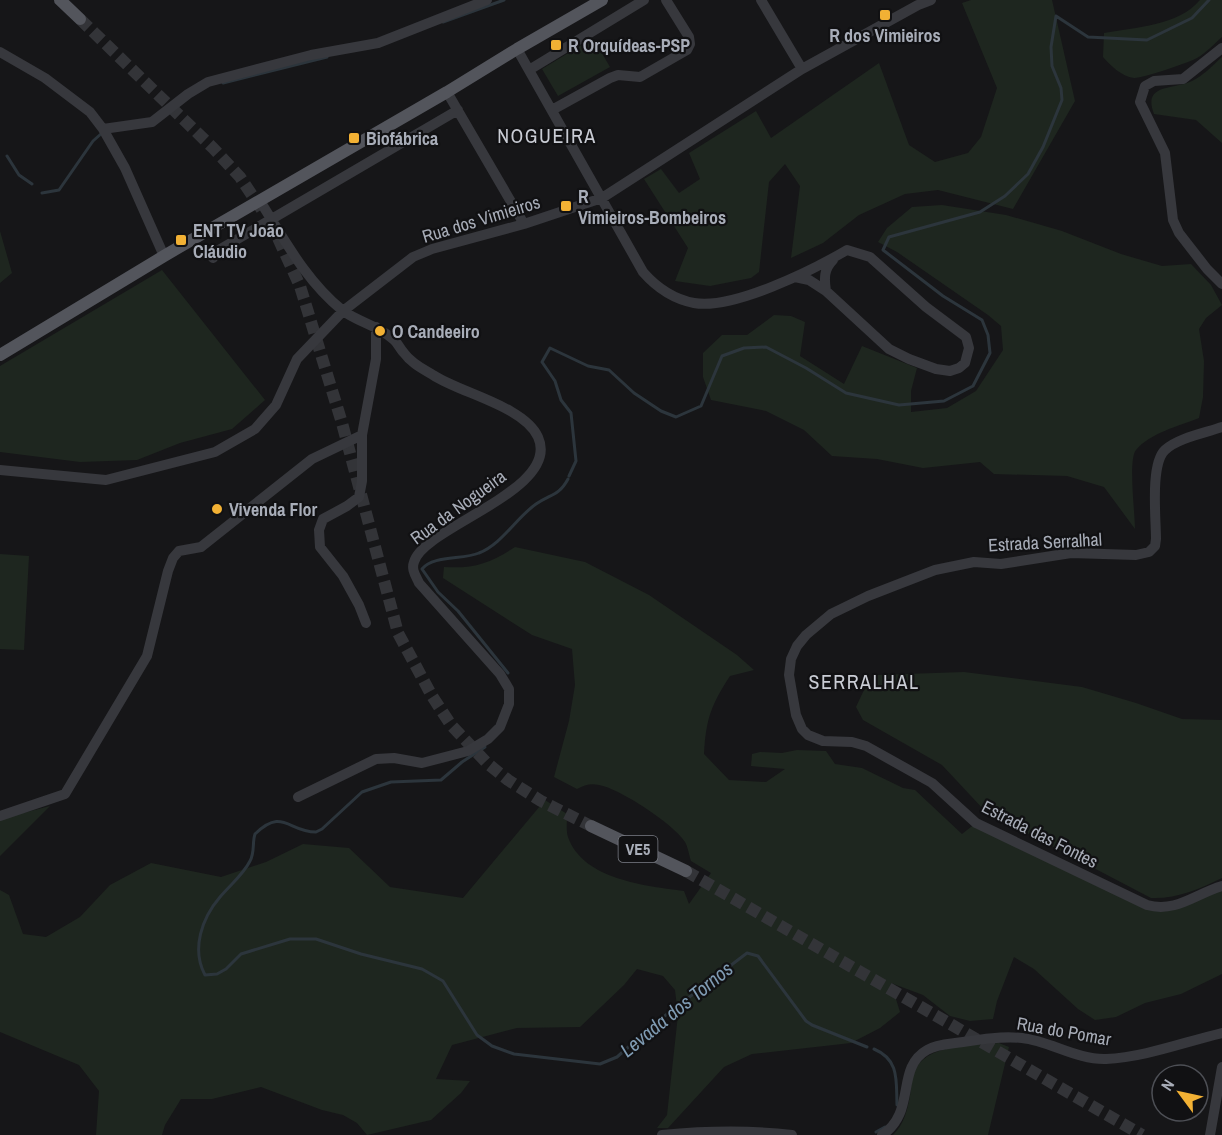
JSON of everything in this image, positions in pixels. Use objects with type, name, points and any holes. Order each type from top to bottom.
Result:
[{"type":"main road","points":[[60,0],[80,19]]},
{"type":"main road","points":[[0,355],[164,256],[602,0]]},
{"type":"main road","name":"VE5","points":[[591,826],[686,871]]},
{"type":"street","points":[[103,129],[152,122],[188,94],[208,82],[311,55],[378,43],[487,0]]},
{"type":"street","points":[[529,70],[644,0]]},
{"type":"street","points":[[552,110],[610,78],[618,75],[640,77],[687,50],[690,44],[688,37],[666,0]]},
{"type":"street","points":[[761,0],[802,69]]},
{"type":"street","name":"Rua dos Vimieiros","points":[[0,470],[106,480],[215,452],[255,429],[276,405],[297,359],[343,311],[413,257],[432,249],[524,224],[602,198],[802,69],[917,2],[931,0]]},
{"type":"street","points":[[1222,48],[1183,79],[1154,81],[1145,86],[1140,102],[1165,153],[1173,220],[1186,242],[1222,284]]},
{"type":"street","points":[[517,49],[643,272],[656,286],[674,297],[707,304],[728,300],[795,277],[847,250],[870,257],[926,307],[966,337],[969,348],[968,356],[959,368],[950,370],[936,369],[909,359],[889,349],[826,291],[809,280],[795,277]]},
{"type":"street","points":[[0,52],[45,78],[86,107],[103,129],[125,168],[164,256]]},
{"type":"street","points":[[447,92],[524,224]]},
{"type":"street","points":[[213,258],[217,251],[458,110]]},
{"type":"street","name":"Rua da Nogueira","points":[[260,201],[303,269],[343,311],[376,327],[394,339],[411,361],[435,377],[514,413],[538,437],[540,454],[537,462],[520,483],[492,505],[435,540],[418,554],[413,565],[414,574],[420,583],[500,674],[508,689],[509,704],[504,719],[495,734],[468,751],[422,763],[394,758],[376,759],[298,797]]},
{"type":"street","points":[[826,291],[825,272],[835,257]]},
{"type":"street","points":[[366,623],[343,576],[320,547],[319,530],[323,519],[359,497],[362,481],[362,435],[376,359],[376,327]]},
{"type":"street","name":"Estrada Serralhal","points":[[797,646],[806,635],[831,614],[868,596],[935,570],[974,562],[1001,564],[1071,553],[1136,555],[1149,552],[1155,546],[1156,539],[1155,484],[1158,462],[1163,452],[1177,442],[1222,427]]},
{"type":"street","points":[[0,816],[65,794],[147,656],[168,571],[173,558],[179,551],[201,547],[312,459],[362,435]]},
{"type":"street","name":"Estrada das Fontes","points":[[797,646],[789,666],[789,684],[796,715],[802,729],[811,737],[823,741],[852,742],[866,746],[932,783],[976,823],[1147,905],[1159,909],[1171,908],[1222,886]]},
{"type":"street","name":"Rua do Pomar","points":[[882,1135],[890,1130],[899,1118],[913,1063],[922,1053],[932,1048],[992,1038],[1023,1038],[1080,1055],[1104,1059],[1222,1033]]},
{"type":"street","points":[[1210,1135],[1222,1067]]},
{"type":"street","points":[[662,1135],[683,1133],[792,1135]]},
{"type":"shaded area","points":[[971,0],[1052,0],[1075,101],[1013,209],[938,190],[905,194],[859,215],[823,243],[791,258],[800,186],[785,164],[769,182],[759,272],[751,278],[710,286],[675,281],[688,248],[644,179],[661,169],[679,193],[700,179],[689,153],[756,111],[771,138],[879,63],[909,145],[935,162],[968,153],[981,137],[997,88],[962,3]]},
{"type":"shaded area","points":[[1200,0],[1222,0],[1222,37],[1197,58],[1166,70],[1134,78],[1121,73],[1103,57],[1104,33],[1143,27],[1168,20],[1191,9]]},
{"type":"shaded area","points":[[593,38],[610,67],[558,96],[542,69]]},
{"type":"shaded area","points":[[1222,57],[1222,143],[1196,120],[1154,114],[1151,104],[1156,92],[1196,79]]},
{"type":"shaded area","points":[[942,205],[1006,215],[1062,231],[1121,254],[1162,266],[1191,264],[1211,285],[1222,305],[1206,318],[1199,329],[1204,361],[1203,397],[1199,418],[1149,439],[1136,450],[1132,464],[1135,529],[1104,487],[1067,476],[994,474],[980,462],[923,468],[877,459],[832,456],[804,430],[766,411],[711,400],[703,377],[703,353],[722,335],[747,335],[774,315],[791,316],[805,322],[800,356],[844,384],[862,346],[917,368],[911,391],[911,412],[947,408],[976,391],[1003,350],[1001,326],[897,252],[878,242],[887,228],[912,207]]},
{"type":"shaded area","points":[[0,231],[12,273],[0,283]]},
{"type":"shaded area","points":[[162,270],[265,400],[232,429],[180,443],[137,460],[80,462],[0,452],[0,366]]},
{"type":"shaded area","points":[[515,547],[585,562],[649,595],[737,655],[754,670],[730,676],[714,704],[708,722],[704,754],[729,780],[766,782],[785,769],[751,766],[752,754],[797,750],[826,751],[835,764],[862,768],[903,788],[915,790],[962,834],[976,823],[1159,909],[1222,886],[1222,974],[1181,994],[1145,1003],[1116,1017],[1095,1020],[1078,1009],[1034,969],[1014,957],[997,1001],[993,1019],[970,1021],[950,1016],[923,995],[891,983],[900,1012],[880,1028],[851,1043],[752,1054],[724,1067],[668,1128],[657,1128],[667,1115],[678,1015],[675,990],[663,976],[637,969],[624,985],[580,1027],[517,1028],[452,1045],[436,1079],[470,1081],[461,1093],[431,1120],[367,1135],[357,1123],[343,1115],[322,1110],[261,1087],[212,1099],[181,1099],[165,1125],[162,1135],[96,1135],[99,1091],[79,1065],[0,1032],[0,890],[9,895],[23,934],[46,937],[80,917],[110,885],[151,863],[221,877],[266,862],[303,844],[349,848],[390,887],[463,898],[545,800],[567,814],[568,837],[576,851],[587,863],[602,872],[635,883],[684,891],[689,904],[711,873],[691,861],[686,844],[670,826],[632,800],[608,788],[596,784],[577,789],[554,777],[569,721],[575,685],[572,649],[532,635],[443,578],[444,567],[481,564]]},
{"type":"shaded area","points":[[0,554],[29,556],[24,650],[0,649]]},
{"type":"shaded area","points":[[964,672],[1082,687],[1182,719],[1222,720],[1222,878],[1188,893],[1151,898],[985,811],[942,765],[863,720],[856,707],[863,692],[877,675]]},
{"type":"shaded area","points":[[50,806],[0,856],[0,819]]},
{"type":"shaded area","points":[[999,1043],[1009,1047],[988,1135],[893,1135],[905,1117],[913,1076],[919,1063],[938,1051]]},
{"type":"waterway","points":[[443,22],[504,0]]},
{"type":"waterway","points":[[569,476],[576,461],[571,413],[561,400],[555,381],[542,362],[550,348],[588,366],[609,370],[634,393],[661,411],[676,417],[701,406],[722,356],[744,348],[766,347],[846,393],[899,405],[944,401],[973,386],[990,353],[988,335],[982,320],[943,296],[883,250],[889,237],[980,212],[1005,196],[1028,174],[1043,147],[1062,100],[1061,88],[1052,66],[1051,47],[1056,16],[1088,37],[1147,40],[1192,18],[1209,0]]},
{"type":"waterway","points":[[223,83],[327,57]]},
{"type":"waterway","points":[[42,193],[59,190],[93,141],[102,133]]},
{"type":"waterway","points":[[7,156],[19,175],[32,184]]},
{"type":"waterway","name":"Levada dos Tornos","points":[[508,673],[458,611],[438,592],[422,569],[433,562],[472,555],[487,549],[536,504],[561,489],[568,479]]},
{"type":"waterway","name":"Levada dos Tornos","points":[[485,747],[462,762],[441,780],[391,782],[362,792],[316,832],[299,829],[286,823],[272,822],[255,834],[250,861],[214,905],[200,934],[199,955],[205,975],[217,974],[226,969],[241,954],[290,939],[316,939],[361,954],[422,969],[443,981],[477,1035],[492,1046],[514,1054],[600,1064],[617,1057],[658,1021],[747,953],[758,956],[806,1021],[867,1047]]},
{"type":"waterway","name":"Levada dos Tornos","points":[[874,1049],[888,1059],[895,1072],[897,1105]]},
{"type":"waterway","name":"Levada dos Tornos","points":[[876,1132],[885,1127]]},
{"type":"tunnel","points":[[80,19],[213,148],[240,177],[262,210]]},
{"type":"tunnel","points":[[278,238],[300,286],[342,423],[398,633],[432,696],[451,725],[487,763],[508,780],[541,801],[591,826]]},
{"type":"tunnel","points":[[686,871],[1142,1135]]},
{"type":"place","name":"R dos Vimieiros","points":[[885,15]]},
{"type":"place","name":"R Orquídeas-PSP","points":[[556,45]]},
{"type":"place","name":"Biofábrica","points":[[354,138]]},
{"type":"place","name":"R Vimieiros-Bombeiros","points":[[566,206]]},
{"type":"place","name":"ENT TV João Cláudio","points":[[181,240]]},
{"type":"place","name":"O Candeeiro","points":[[380,331]]},
{"type":"place","name":"Vivenda Flor","points":[[217,509]]},
{"type":"district","name":"NOGUEIRA","points":[[547,135]]},
{"type":"district","name":"SERRALHAL","points":[[864,681]]}]
